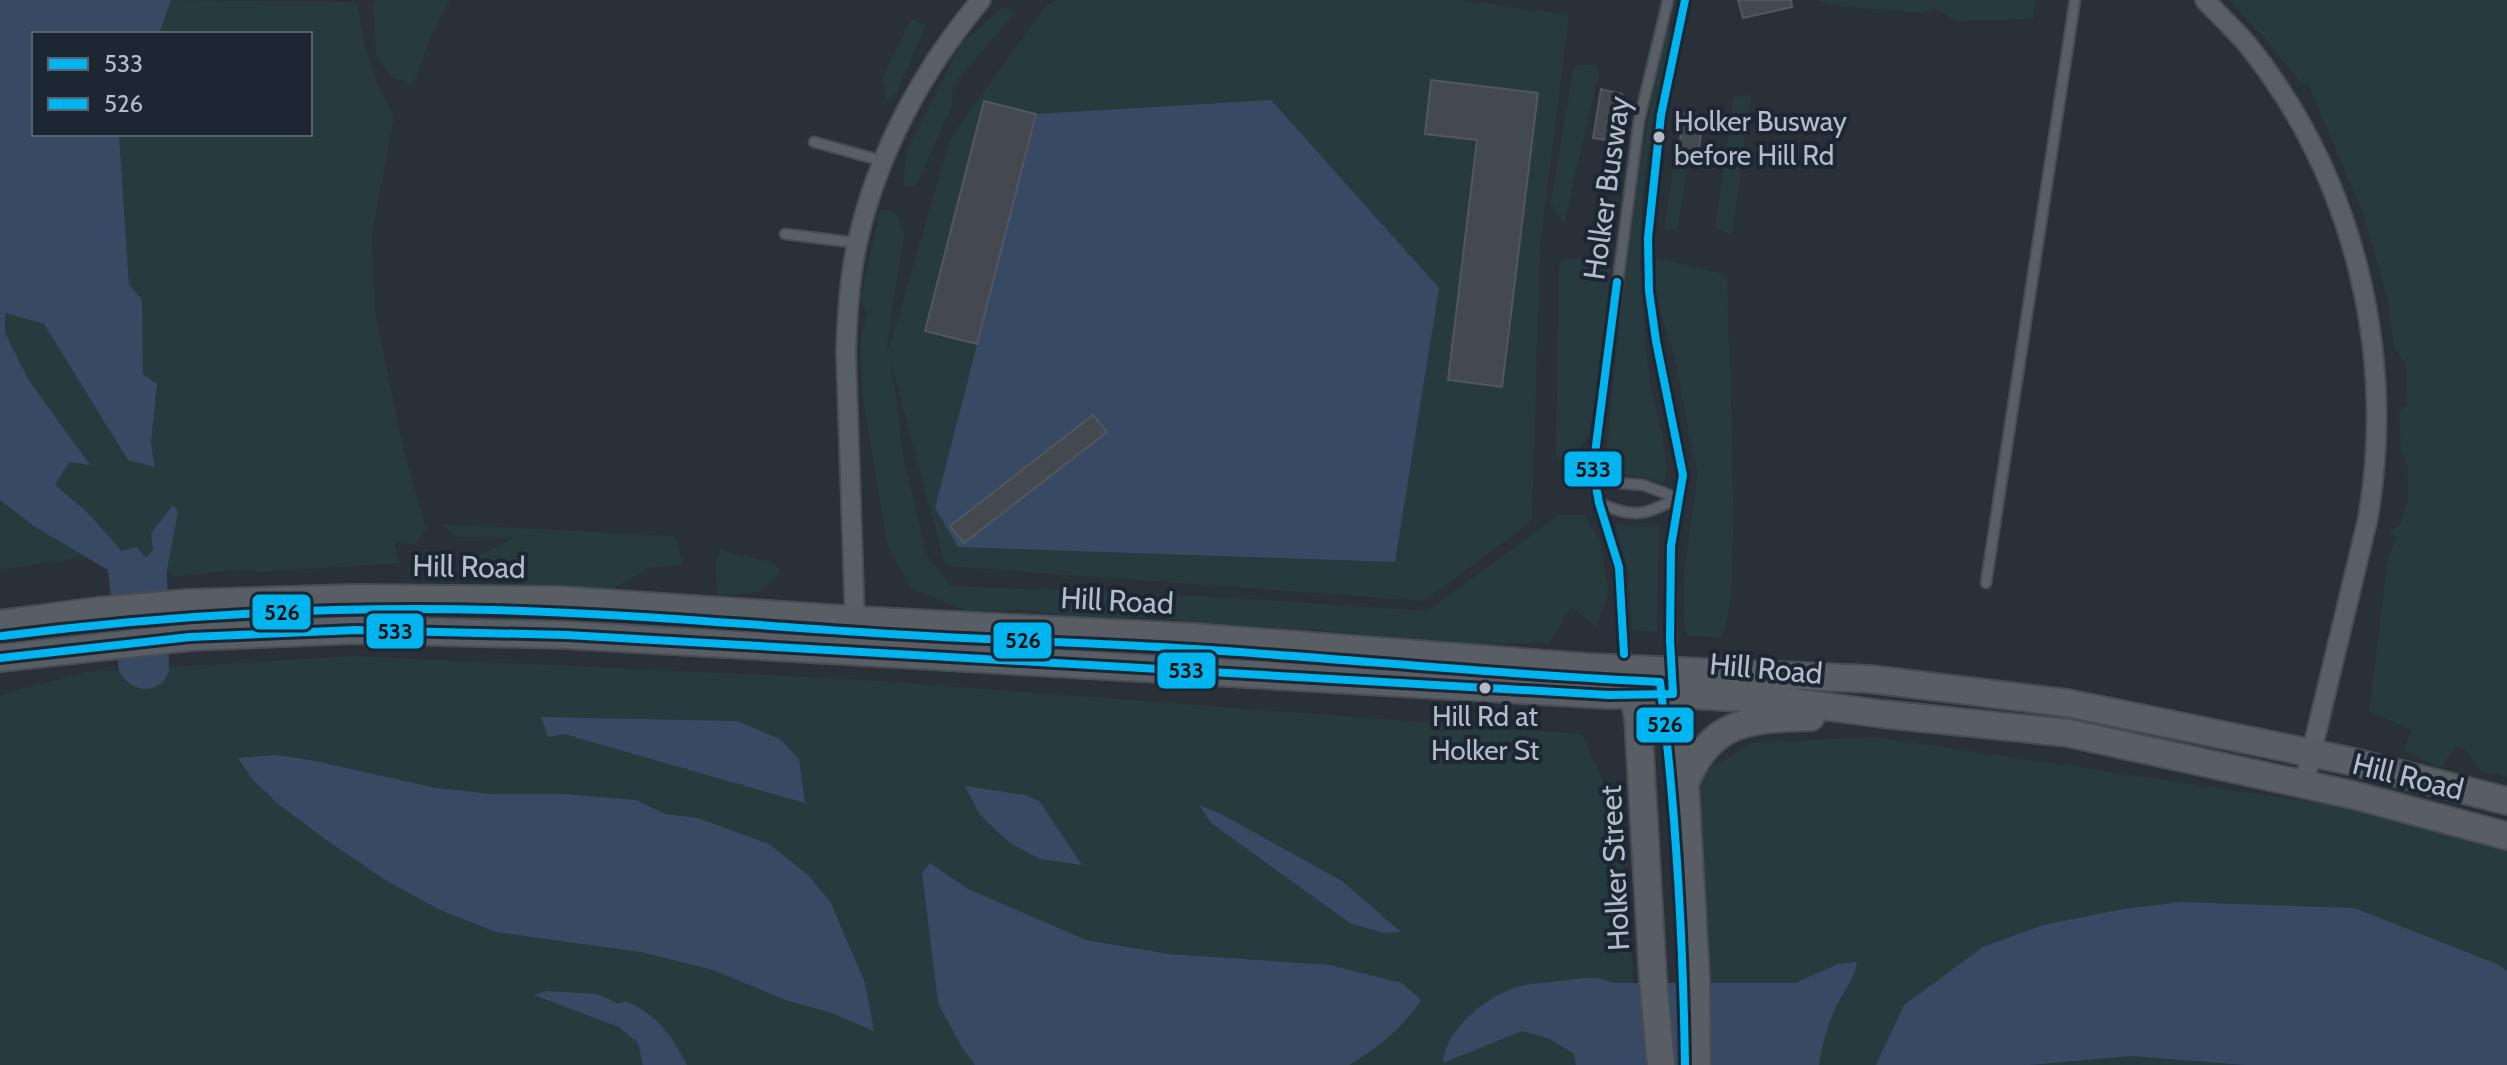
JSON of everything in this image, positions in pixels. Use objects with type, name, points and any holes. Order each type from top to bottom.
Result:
[{"type":"street","points":[[856,652],[846,354],[848,305],[858,243],[883,161],[913,97],[956,29],[981,0]]},
{"type":"street","points":[[2205,0],[2246,44],[2282,94],[2332,189],[2352,242],[2368,307],[2376,359],[2378,419],[2372,492],[2304,784]]},
{"type":"street","name":"Hill Road","points":[[0,624],[187,603],[356,598],[559,600],[857,620],[1193,637],[1627,668],[1672,682],[1777,700],[2068,733],[2304,784],[2507,836]]},
{"type":"street","name":"Hill Road","points":[[0,658],[190,637],[371,630],[567,635],[1609,695],[1633,695],[1672,682],[1870,679],[2067,703],[2350,761],[2507,801]]},
{"type":"street","name":"Holker Street","points":[[1627,668],[1638,717],[1661,1065]]},
{"type":"street","points":[[1672,682],[1685,783],[1696,980],[1697,1065]]},
{"type":"street","points":[[1685,783],[1705,748],[1716,736],[1735,725],[1776,718],[1882,714]]},
{"type":"lane","name":"Holker Busway","points":[[1627,668],[1623,650],[1619,567],[1593,481],[1632,162],[1668,0]]},
{"type":"lane","name":"Holker Busway","points":[[1672,682],[1671,546],[1682,470],[1656,341],[1649,291],[1648,238],[1661,115],[1685,0]]},
{"type":"lane","points":[[1986,583],[2075,0]]},
{"type":"lane","points":[[814,142],[883,161]]},
{"type":"lane","points":[[785,234],[858,243]]},
{"type":"lane","points":[[1593,481],[1643,485],[1678,498]]},
{"type":"lane","points":[[1599,503],[1632,515],[1644,514],[1678,498]]},
{"type":"green space","points":[[171,0],[357,2],[366,52],[394,117],[372,235],[375,311],[404,452],[426,529],[415,545],[394,541],[399,563],[263,572],[234,570],[175,577],[167,571],[178,511],[146,559],[122,551],[87,512],[54,485],[69,462],[89,464],[28,379],[5,333],[5,313],[44,324],[128,459],[151,443],[157,384],[143,374],[142,299],[129,286],[119,136],[312,136],[312,32],[160,32]]},
{"type":"green space","points":[[376,0],[450,0],[433,32],[413,84],[391,77],[376,55],[373,4]]},
{"type":"green space","points":[[1058,0],[1462,0],[1569,15],[1540,246],[1532,521],[1425,601],[945,566],[891,362],[904,460],[927,556],[951,586],[1224,597],[1427,611],[1559,515],[1584,515],[1599,539],[1609,594],[1596,627],[1571,607],[1550,643],[1468,644],[1186,622],[1158,617],[1092,619],[1028,610],[967,611],[910,588],[887,543],[863,398],[860,341],[867,313],[860,299],[880,210],[894,210],[904,233],[887,345],[889,350],[950,139],[1046,5]]},
{"type":"green space","points":[[1814,0],[2036,0],[2033,19],[1956,21],[1935,8],[1924,13],[1834,6]]},
{"type":"green space","points":[[2229,0],[2507,0],[2507,777],[2480,771],[2466,749],[2457,746],[2440,768],[2403,750],[2412,730],[2369,711],[2387,564],[2396,537],[2387,532],[2400,525],[2408,500],[2407,465],[2401,452],[2399,411],[2407,404],[2406,366],[2394,347],[2387,296],[2361,208],[2308,84],[2300,82]]},
{"type":"green space","points":[[1003,7],[1014,14],[953,85],[952,105],[916,186],[903,186],[906,154],[960,45]]},
{"type":"green space","points":[[911,19],[926,25],[894,97],[885,102],[886,84],[881,81]]},
{"type":"green space","points":[[1666,29],[1672,32],[1648,155],[1641,249],[1641,287],[1650,382],[1665,448],[1664,483],[1605,472],[1628,250],[1644,139]]},
{"type":"green space","points":[[1595,64],[1599,73],[1564,223],[1551,202],[1574,66]]},
{"type":"green space","points":[[1751,95],[1732,235],[1715,228],[1734,97]]},
{"type":"green space","points":[[1673,167],[1687,169],[1677,231],[1664,230]]},
{"type":"green space","points":[[1601,197],[1617,201],[1606,312],[1590,432],[1566,468],[1556,455],[1559,262],[1591,255]]},
{"type":"green space","points":[[1656,257],[1727,275],[1732,578],[1727,617],[1720,637],[1686,634],[1683,608],[1685,565],[1698,473],[1676,363],[1656,297]]},
{"type":"green space","points":[[0,500],[35,527],[85,557],[0,570]]},
{"type":"green space","points":[[441,524],[675,536],[683,564],[648,568],[608,592],[531,586],[465,562],[514,538],[456,537]]},
{"type":"green space","points":[[1616,525],[1659,526],[1657,632],[1632,630],[1628,572]]},
{"type":"green space","points":[[720,550],[772,562],[781,571],[760,592],[718,595],[715,564]]},
{"type":"green space","points":[[355,656],[852,679],[1582,734],[1614,807],[1632,959],[1637,1065],[0,1065],[0,695],[86,672]]},
{"type":"green space","points":[[1875,737],[2339,806],[2507,850],[2507,1065],[1714,1065],[1685,783],[1752,743]]},
{"type":"water","points":[[0,0],[171,0],[160,32],[32,32],[32,136],[119,136],[129,285],[142,299],[143,374],[157,384],[151,443],[155,467],[128,460],[44,324],[5,313],[5,333],[28,379],[90,465],[69,462],[55,485],[87,512],[122,551],[137,547],[146,558],[153,550],[151,533],[173,505],[178,511],[167,571],[169,670],[159,685],[145,689],[138,687],[130,684],[119,671],[108,570],[35,527],[0,500]]},
{"type":"water","points":[[1271,100],[1439,288],[1395,562],[958,547],[935,508],[1036,114]]},
{"type":"water","points":[[541,717],[737,721],[780,739],[799,759],[805,803],[564,734],[548,737]]},
{"type":"water","points":[[275,755],[436,788],[492,794],[563,794],[636,800],[665,814],[698,818],[769,844],[809,876],[831,903],[865,983],[874,1031],[829,1012],[788,1001],[713,970],[641,952],[496,932],[438,909],[382,878],[277,803],[253,780],[238,758]]},
{"type":"water","points":[[965,786],[1025,795],[1039,801],[1082,865],[1040,859],[1011,844],[980,815]]},
{"type":"water","points":[[1199,805],[1342,881],[1401,932],[1384,933],[1350,923],[1211,823]]},
{"type":"water","points":[[930,863],[968,889],[1086,940],[1169,954],[1330,965],[1402,983],[1421,1000],[1389,1037],[1349,1065],[975,1065],[938,1003],[922,872]]},
{"type":"water","points":[[2181,902],[2354,908],[2497,964],[2507,971],[2507,1065],[2245,1065],[2131,1056],[2029,1065],[1876,1065],[1904,1005],[1983,947],[2043,925],[2123,909]]},
{"type":"water","points":[[1857,962],[1835,1009],[1819,1065],[1576,1065],[1574,1054],[1550,1039],[1522,1031],[1443,1063],[1451,1038],[1469,1016],[1493,998],[1522,986],[1587,978],[1613,983],[1795,983],[1838,964]]},
{"type":"water","points":[[547,991],[597,994],[619,1004],[626,1001],[647,1013],[662,1027],[687,1065],[643,1065],[638,1043],[619,1027],[534,995]]},
{"type":"building","points":[[1738,0],[1791,0],[1792,7],[1743,18]]},
{"type":"building","points":[[1431,80],[1538,93],[1502,387],[1448,380],[1477,140],[1425,134]]},
{"type":"building","points":[[1601,89],[1622,94],[1612,141],[1593,138]]},
{"type":"building","points":[[984,101],[1036,114],[977,344],[925,331]]},
{"type":"building","points":[[1685,112],[1704,116],[1696,165],[1676,162]]},
{"type":"building","points":[[1093,415],[1107,432],[964,543],[950,526]]},
{"type":"transit line","name":"533","points":[[0,658],[190,637],[356,630],[567,635],[1609,695],[1673,694],[1671,546],[1683,475],[1656,341],[1649,291],[1648,238],[1661,115],[1685,0]]},
{"type":"transit line","name":"533","points":[[1617,282],[1593,469],[1599,503],[1619,567],[1624,654]]},
{"type":"transit line","name":"526","points":[[2,636],[247,614],[370,609],[493,610],[1194,649],[1660,682],[1678,873],[1685,1065]]},
{"type":"place","name":"Holker Busway before Hill Rd","points":[[1659,137]]},
{"type":"place","name":"Hill Rd at Holker St","points":[[1485,688]]}]
